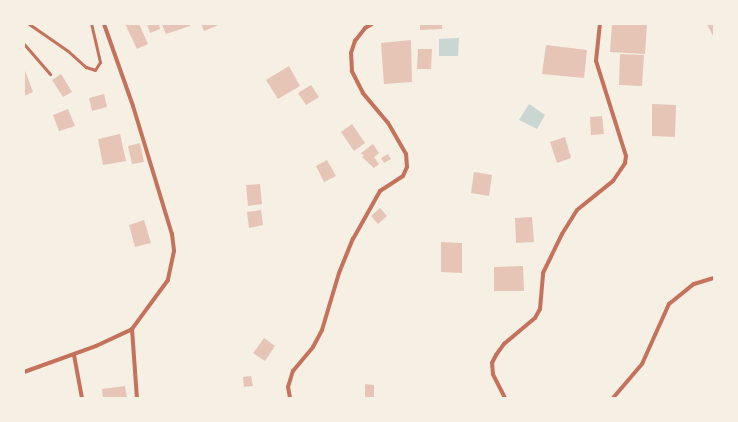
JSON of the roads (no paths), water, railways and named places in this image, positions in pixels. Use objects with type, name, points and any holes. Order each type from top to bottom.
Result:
[{"type":"street","points":[[24,372],[74,354],[132,329],[168,280],[173,265],[172,234],[133,106],[104,24]]},
{"type":"street","points":[[290,398],[288,387],[293,371],[313,347],[322,330],[336,281],[353,239],[380,191],[403,176],[408,167],[406,154],[388,123],[362,93],[352,71],[351,53],[355,41],[365,28],[372,24]]},
{"type":"street","points":[[505,398],[493,374],[492,363],[496,355],[504,344],[535,318],[540,309],[543,273],[562,234],[577,210],[613,181],[625,164],[626,156],[596,61],[600,24]]},
{"type":"street","points":[[613,398],[642,364],[669,304],[694,284],[714,278]]},
{"type":"street","points":[[132,329],[137,398]]},
{"type":"street","points":[[74,354],[82,398]]},
{"type":"lane","points":[[29,24],[68,51],[86,67],[94,70],[100,62],[91,24]]},
{"type":"lane","points":[[24,44],[50,74]]}]
